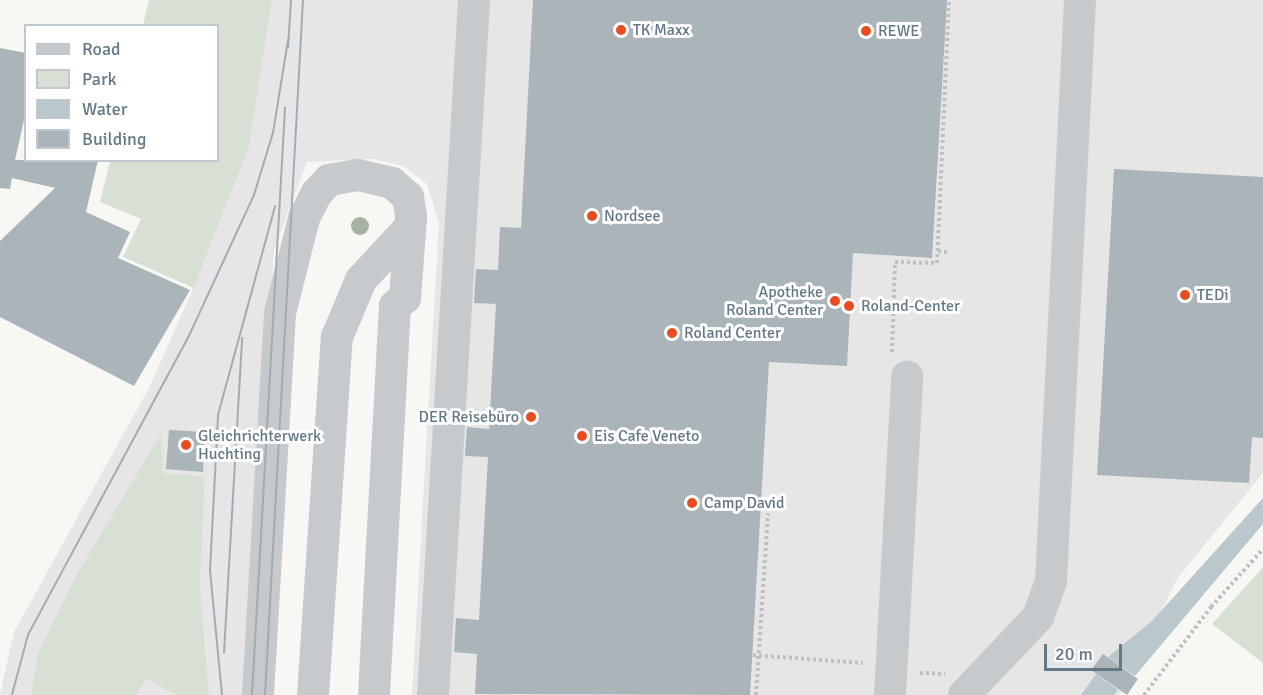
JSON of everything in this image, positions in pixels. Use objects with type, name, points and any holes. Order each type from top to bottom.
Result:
[{"type":"lane","points":[[432,694],[474,0]]},
{"type":"lane","points":[[964,695],[1038,617],[1051,581],[1080,0]]},
{"type":"lane","points":[[258,695],[280,313],[304,218],[329,180],[358,175],[392,183],[408,197],[405,298],[395,306],[374,695]]},
{"type":"lane","points":[[313,695],[337,337],[361,280],[408,229]]},
{"type":"lane","points":[[890,695],[899,371]]},
{"type":"path","points":[[899,371],[896,262],[937,263],[936,236],[950,1]]},
{"type":"path","points":[[938,251],[947,252]]},
{"type":"path","points":[[756,695],[768,513]]},
{"type":"path","points":[[1144,695],[1210,607],[1263,549]]},
{"type":"shaded area","name":"Roland-Center","points":[[272,0],[1263,0],[1263,473],[1177,579],[1120,695],[412,695],[439,223],[427,184],[403,166],[372,159],[307,162],[274,250],[248,695],[209,695],[200,586],[205,476],[163,473],[161,436],[37,656],[31,695],[0,695],[14,632],[149,388],[200,273],[249,147]]},
{"type":"shaded area","points":[[146,677],[176,695],[136,695]]},
{"type":"green space","points":[[149,0],[272,0],[249,147],[194,288],[123,257],[141,219],[100,202],[110,162],[219,162],[219,24],[143,24]]},
{"type":"green space","points":[[161,434],[163,473],[205,476],[200,586],[209,695],[176,695],[147,678],[136,695],[31,695],[37,656],[76,576]]},
{"type":"green space","points":[[1263,567],[1263,663],[1212,624]]},
{"type":"water","points":[[1263,498],[1263,524],[1135,676],[1108,657],[1152,621]]},
{"type":"water","points":[[1096,674],[1118,690],[1114,695],[1081,695]]},
{"type":"building","name":"Roland Center","points":[[533,0],[947,0],[932,258],[853,253],[847,366],[769,362],[750,695],[475,694],[477,654],[454,652],[456,618],[479,620],[488,457],[465,456],[467,427],[489,429],[496,304],[474,303],[476,269],[498,270],[500,227],[521,228]]},
{"type":"building","points":[[0,48],[24,53],[24,120],[15,160],[98,162],[86,212],[130,232],[118,258],[190,290],[134,386],[0,317],[0,241],[55,188],[12,178],[10,189],[0,188]]},
{"type":"building","points":[[1114,169],[1263,177],[1263,438],[1252,437],[1249,483],[1097,475]]},
{"type":"building","name":"Gleichrichterwerk Huchting","points":[[169,430],[205,432],[203,472],[166,469]]},
{"type":"building","points":[[1103,654],[1138,679],[1127,695],[1091,670]]},
{"type":"tram line","points":[[288,48],[291,0]]},
{"type":"tram line","points":[[265,695],[303,0]]},
{"type":"tram line","points":[[12,695],[28,635],[188,338],[254,195],[273,133],[288,40]]},
{"type":"tram line","points":[[252,695],[285,108]]},
{"type":"tram line","points":[[222,695],[210,570],[218,415],[275,207]]},
{"type":"tram line","points":[[224,653],[242,339]]},
{"type":"place","name":"TK Maxx","points":[[621,30]]},
{"type":"place","name":"REWE","points":[[866,31]]},
{"type":"place","name":"Nordsee","points":[[592,216]]},
{"type":"place","name":"TEDi","points":[[1185,295]]},
{"type":"place","name":"Apotheke Roland Center","points":[[835,301]]},
{"type":"place","name":"Roland-Center","points":[[849,306]]},
{"type":"place","name":"Roland Center","points":[[672,333]]},
{"type":"place","name":"DER Reisebüro","points":[[531,417]]},
{"type":"place","name":"Eis Cafe Veneto","points":[[582,436]]},
{"type":"place","name":"Gleichrichterwerk Huchting","points":[[186,445]]},
{"type":"place","name":"Camp David","points":[[692,503]]}]
